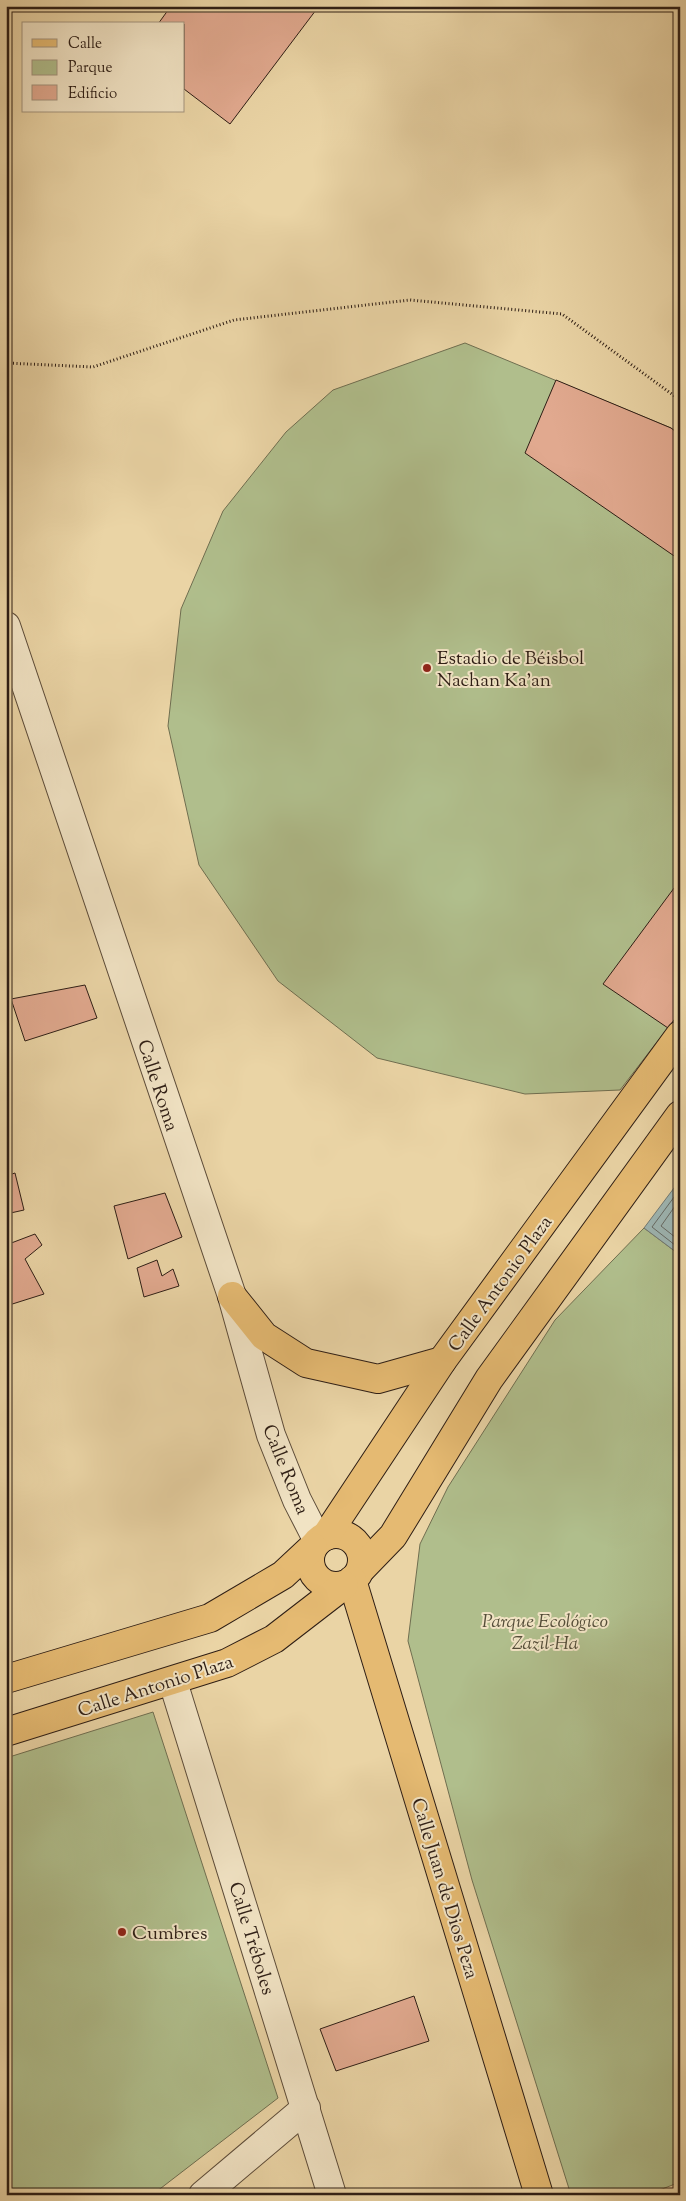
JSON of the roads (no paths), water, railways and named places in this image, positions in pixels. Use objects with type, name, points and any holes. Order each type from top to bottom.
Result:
[{"type":"main road","name":"Calle Antonio Plaza","points":[[6,1680],[210,1618],[283,1574],[319,1541],[442,1361],[680,1035]]},
{"type":"main road","name":"Calle Antonio Plaza","points":[[6,1732],[227,1664],[274,1639],[353,1578],[393,1536],[489,1379],[680,1115]]},
{"type":"main road","points":[[232,1296],[264,1336],[306,1363],[378,1379],[442,1361]]},
{"type":"main road","points":[[342,1534],[357,1543],[363,1559],[353,1578],[326,1584],[319,1579],[310,1564],[319,1541],[342,1534]]},
{"type":"main road","name":"Calle Juan de Dios Peza","points":[[353,1578],[538,2195]]},
{"type":"street","name":"Calle Roma","points":[[6,626],[232,1296],[271,1436],[297,1500],[319,1541]]},
{"type":"street","name":"Calle Tréboles","points":[[173,1682],[332,2195]]},
{"type":"street","points":[[203,2195],[306,2108]]},
{"type":"water","points":[[680,1180],[680,1255],[644,1228]]},
{"type":"place","name":"Estadio de Béisbol Nachan Ka'an","points":[[427,668]]},
{"type":"place","name":"Cumbres","points":[[122,1932]]},
{"type":"park label","name":"Parque Ecológico Zazil-Ha","points":[[545,1631]]}]
